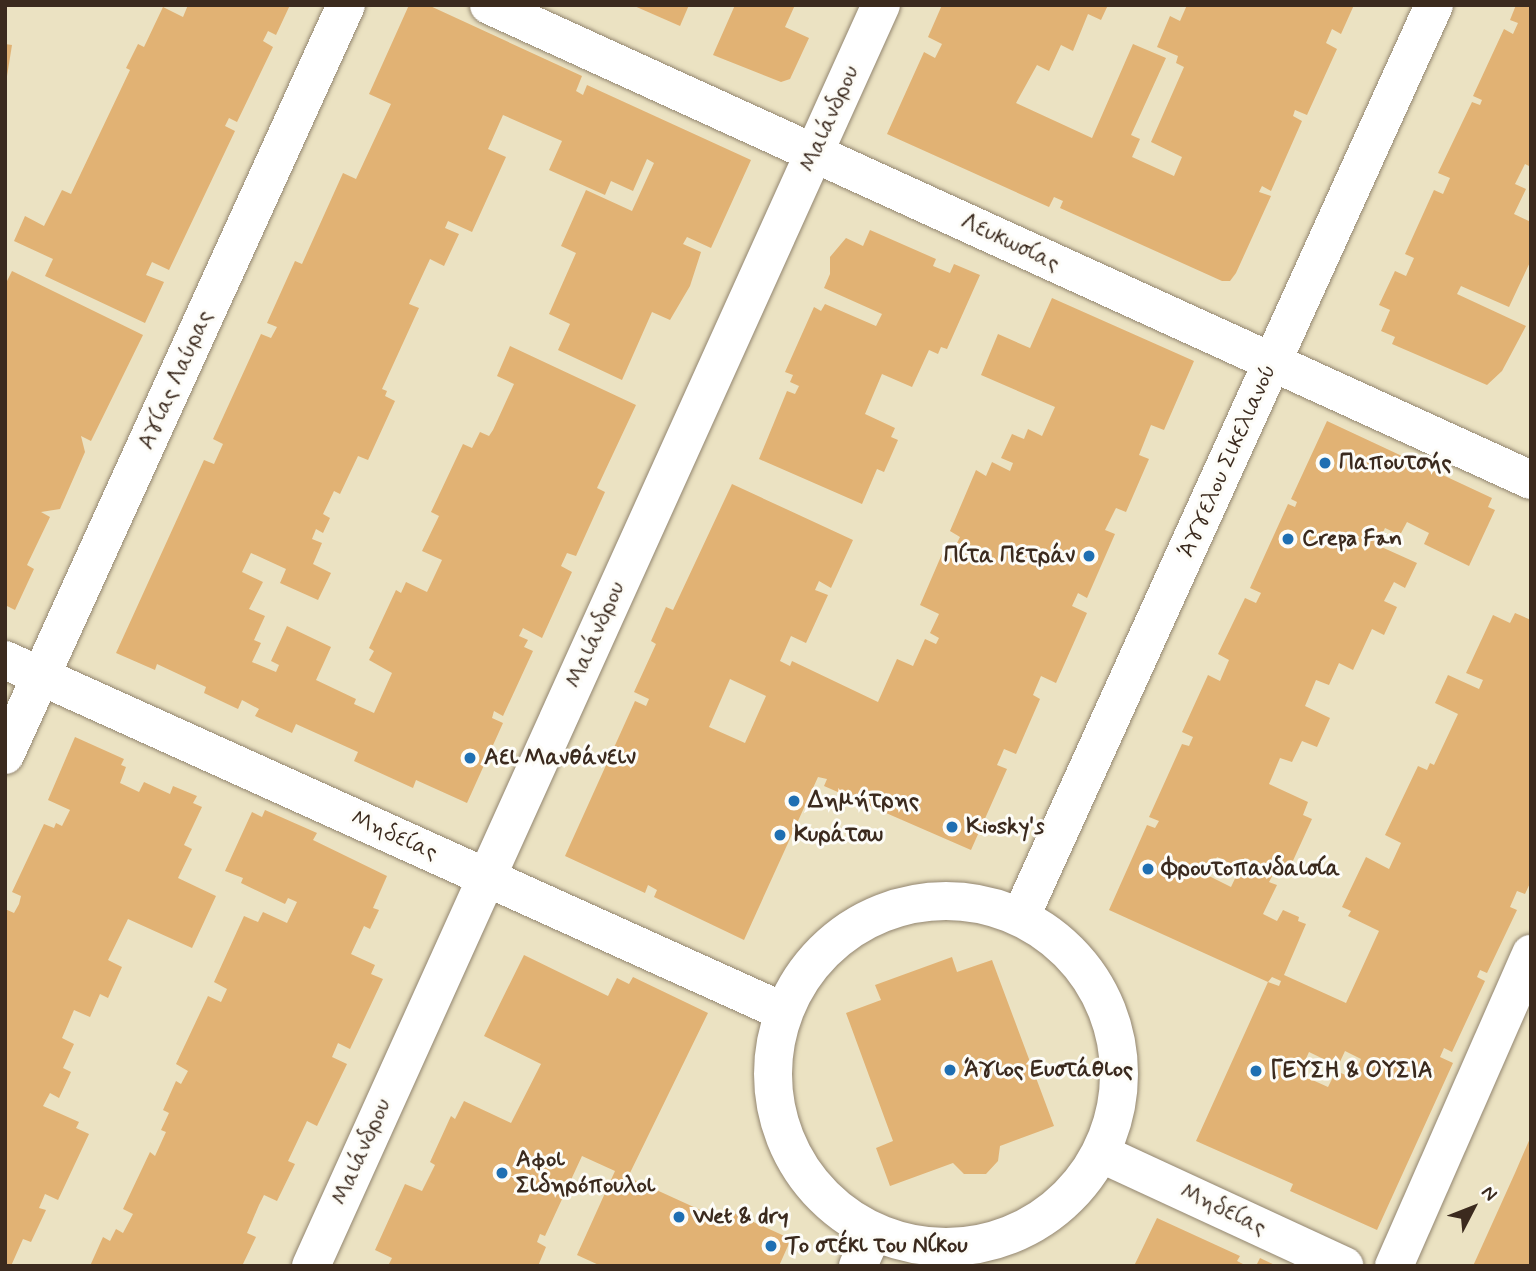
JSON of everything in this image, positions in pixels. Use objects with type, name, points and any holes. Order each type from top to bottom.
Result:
[{"type":"street","name":"Αγίας Λαύρας","points":[[5,754],[346,5]]},
{"type":"street","name":"Λευκωσίας","points":[[489,5],[1531,480]]},
{"type":"street","name":"Μαιάνδρου","points":[[311,1266],[881,5]]},
{"type":"street","name":"Άγγελου Σικελιανού","points":[[1021,916],[1434,5]]},
{"type":"street","name":"Μηδείας","points":[[5,660],[782,1011]]},
{"type":"street","points":[[968,901],[1021,916],[1065,946],[1097,986],[1117,1034],[1121,1086],[1102,1154],[1072,1195],[1039,1223],[986,1245],[865,1249],[794,1160],[776,1109],[774,1055],[782,1011],[818,956],[861,922],[913,902],[968,901]]},
{"type":"street","points":[[1394,1266],[1531,954]]},
{"type":"street","name":"Μηδείας","points":[[1102,1154],[1344,1266]]},
{"type":"building","points":[[188,5],[290,5],[276,35],[268,31],[263,41],[273,47],[237,122],[229,118],[225,126],[235,131],[169,270],[152,262],[146,275],[164,282],[145,323],[45,276],[53,259],[14,241],[25,216],[44,226],[62,190],[71,194],[130,70],[126,68],[138,44],[144,47],[163,7],[183,17]]},
{"type":"building","points":[[409,5],[428,5],[582,76],[576,91],[583,95],[587,85],[751,160],[711,248],[687,237],[683,244],[701,252],[690,286],[670,320],[652,312],[622,380],[558,350],[570,324],[549,314],[576,253],[561,246],[586,190],[632,211],[654,163],[647,159],[633,191],[611,181],[605,195],[549,170],[562,141],[503,115],[488,149],[506,157],[472,232],[448,221],[445,228],[459,234],[444,266],[430,259],[409,304],[419,308],[382,389],[387,391],[385,396],[395,401],[368,460],[358,456],[340,494],[334,491],[323,514],[330,518],[323,533],[316,529],[312,539],[322,543],[313,564],[331,573],[318,600],[280,583],[286,569],[251,553],[242,572],[263,582],[249,609],[265,616],[254,640],[261,643],[252,662],[276,672],[279,665],[271,661],[287,626],[331,647],[316,680],[356,699],[354,704],[374,713],[392,673],[369,660],[374,651],[369,648],[396,590],[401,593],[406,582],[427,592],[442,560],[422,551],[439,516],[431,512],[463,444],[472,448],[480,432],[489,436],[493,430],[514,384],[497,376],[510,346],[636,405],[597,488],[605,492],[576,556],[567,553],[561,566],[572,572],[542,638],[523,628],[519,636],[528,640],[524,647],[533,651],[503,716],[494,711],[492,718],[503,723],[467,803],[416,780],[413,788],[354,761],[358,752],[296,724],[292,733],[255,716],[259,709],[242,700],[238,709],[204,693],[206,687],[157,664],[155,670],[116,653],[204,460],[214,464],[223,444],[213,439],[261,334],[271,338],[277,327],[267,323],[295,261],[302,264],[343,173],[356,179],[391,104],[369,94]]},
{"type":"building","points":[[632,5],[689,5],[680,26]]},
{"type":"building","points":[[735,5],[795,5],[785,27],[809,38],[790,79],[781,82],[713,55]]},
{"type":"building","points":[[942,5],[1108,5],[1101,20],[1088,14],[1073,51],[1061,45],[1049,71],[1037,65],[1016,103],[1092,138],[1133,44],[1166,58],[1131,135],[1140,139],[1132,157],[1174,176],[1182,157],[1151,142],[1184,67],[1176,63],[1178,56],[1157,47],[1170,16],[1180,21],[1187,5],[1354,5],[1341,34],[1332,29],[1326,43],[1337,49],[1307,115],[1295,110],[1293,116],[1302,121],[1271,191],[1262,186],[1259,192],[1271,196],[1236,273],[1230,281],[1222,281],[1060,208],[1063,201],[1054,197],[1049,207],[887,134],[924,52],[935,58],[942,44],[928,37]]},
{"type":"building","points":[[1516,5],[1531,5],[1531,167],[1525,164],[1515,184],[1526,189],[1514,214],[1531,222],[1531,260],[1509,307],[1461,286],[1457,294],[1526,326],[1502,371],[1487,385],[1392,344],[1395,337],[1381,331],[1390,310],[1379,305],[1395,271],[1406,276],[1414,258],[1405,254],[1434,190],[1443,194],[1450,178],[1438,173],[1472,102],[1480,105],[1482,100],[1473,96],[1504,29],[1513,34],[1518,23],[1510,20]]},
{"type":"building","points":[[5,44],[12,45],[7,76],[5,76]]},
{"type":"building","points":[[870,230],[936,259],[933,266],[950,273],[954,264],[980,275],[947,349],[941,347],[938,354],[929,350],[912,387],[882,374],[865,414],[895,428],[891,437],[898,440],[884,472],[877,469],[862,504],[759,459],[787,391],[795,394],[799,386],[790,382],[793,375],[785,372],[814,307],[821,311],[825,304],[876,326],[882,314],[824,288],[830,274],[830,257],[846,238],[863,246]]},
{"type":"building","points":[[12,271],[143,335],[91,441],[81,436],[85,452],[60,509],[41,512],[50,517],[27,565],[34,569],[15,610],[5,605],[5,285]]},
{"type":"building","points":[[1052,298],[1194,361],[1164,430],[1151,425],[1139,455],[1149,459],[1126,512],[1116,508],[1105,530],[1115,534],[1087,598],[1078,593],[1072,606],[1087,613],[1056,683],[1041,676],[1033,695],[1040,699],[1016,754],[1004,749],[997,765],[1007,769],[971,850],[824,786],[827,779],[818,777],[744,940],[654,897],[657,890],[648,885],[645,893],[565,856],[635,701],[646,706],[649,699],[634,692],[656,644],[651,641],[666,607],[673,610],[732,484],[853,540],[831,588],[819,581],[815,590],[828,595],[806,643],[791,636],[780,661],[790,666],[792,661],[878,702],[897,659],[913,666],[925,639],[936,644],[939,638],[930,633],[939,614],[920,605],[942,554],[962,563],[967,550],[956,545],[960,537],[950,531],[976,470],[986,476],[992,462],[1010,471],[1013,463],[1001,458],[1012,434],[1024,439],[1028,429],[1042,436],[1055,407],[981,375],[998,334],[1030,348]],"holes":[[[730,679],[766,696],[745,743],[709,727]]]},
{"type":"building","points":[[1327,421],[1492,498],[1488,507],[1495,510],[1469,566],[1424,544],[1429,533],[1407,522],[1400,535],[1385,528],[1377,545],[1417,563],[1405,588],[1394,582],[1384,601],[1397,607],[1384,635],[1372,629],[1353,670],[1339,663],[1329,685],[1316,680],[1305,706],[1330,718],[1317,747],[1302,741],[1292,762],[1280,758],[1269,784],[1308,802],[1303,815],[1312,819],[1286,876],[1275,871],[1269,882],[1277,885],[1263,914],[1277,921],[1283,910],[1299,917],[1298,921],[1306,924],[1284,975],[1346,1003],[1379,931],[1348,916],[1351,911],[1342,907],[1366,857],[1389,869],[1401,843],[1385,835],[1418,766],[1427,770],[1430,763],[1434,765],[1458,714],[1435,703],[1448,675],[1479,689],[1483,680],[1466,673],[1493,615],[1510,623],[1515,613],[1531,620],[1531,881],[1525,894],[1517,891],[1510,907],[1517,910],[1487,973],[1480,970],[1477,977],[1485,981],[1452,1052],[1444,1048],[1440,1057],[1453,1063],[1377,1230],[1290,1191],[1293,1184],[1196,1141],[1268,982],[1109,910],[1147,825],[1155,828],[1159,821],[1149,817],[1182,744],[1189,746],[1193,737],[1182,732],[1208,675],[1220,681],[1229,660],[1218,654],[1245,598],[1256,603],[1261,593],[1250,588],[1288,504],[1295,507],[1297,502],[1291,499]],"holes":[[[1217,857],[1240,868],[1231,887],[1209,876]],[[1272,977],[1281,981],[1279,986],[1268,982]],[[1345,1051],[1361,1059],[1353,1078],[1336,1071],[1328,1087],[1299,1074],[1309,1052],[1338,1066]]]},
{"type":"building","points":[[75,737],[124,759],[121,765],[126,767],[120,783],[139,792],[144,782],[170,794],[173,786],[197,796],[193,803],[202,807],[184,845],[192,849],[178,878],[216,896],[192,948],[128,919],[108,960],[122,967],[108,998],[100,994],[90,1017],[74,1010],[62,1038],[74,1044],[63,1068],[71,1072],[59,1098],[50,1093],[43,1106],[79,1122],[76,1128],[89,1134],[58,1200],[45,1194],[39,1208],[46,1210],[31,1242],[23,1239],[11,1266],[5,1266],[5,909],[14,913],[19,904],[21,896],[12,892],[44,824],[54,828],[56,823],[62,826],[70,810],[48,800]]},
{"type":"building","points":[[265,810],[317,833],[313,840],[387,876],[373,908],[379,910],[370,929],[364,926],[351,954],[375,965],[371,974],[383,979],[350,1049],[338,1043],[332,1057],[347,1064],[317,1126],[307,1121],[288,1161],[295,1164],[277,1201],[264,1195],[247,1233],[256,1237],[242,1266],[90,1266],[103,1237],[110,1241],[116,1229],[123,1233],[133,1214],[123,1209],[150,1152],[155,1156],[166,1132],[161,1130],[169,1113],[163,1110],[176,1081],[181,1084],[188,1071],[176,1064],[208,996],[221,1002],[227,989],[214,982],[244,916],[258,922],[263,912],[287,923],[297,902],[288,898],[285,904],[241,883],[243,878],[225,871],[252,812],[262,817]]},
{"type":"building","points":[[524,955],[608,996],[617,978],[629,984],[633,977],[708,1013],[628,1177],[720,1219],[725,1209],[791,1239],[779,1266],[601,1266],[577,1255],[615,1171],[582,1156],[545,1236],[540,1234],[537,1242],[546,1247],[538,1266],[388,1266],[392,1258],[375,1250],[405,1184],[422,1191],[435,1165],[430,1162],[451,1116],[455,1119],[464,1101],[511,1123],[541,1064],[484,1036]]},
{"type":"building","name":"Άγιος Ευστάθιος","points":[[952,957],[957,972],[992,960],[1054,1126],[1000,1146],[998,1161],[986,1174],[964,1174],[953,1163],[890,1186],[876,1148],[893,1141],[846,1013],[881,1000],[875,985]]},
{"type":"building","points":[[1531,1136],[1531,1266],[1473,1266],[1515,1173]]},
{"type":"building","points":[[1157,1218],[1240,1256],[1237,1261],[1247,1266],[1134,1266]]},
{"type":"building","points":[[1260,1258],[1277,1266],[1256,1266]]},
{"type":"place","name":"Παπουτσής","points":[[1325,463]]},
{"type":"place","name":"Crepa Fan","points":[[1288,539]]},
{"type":"place","name":"Πίτα Πετράν","points":[[1089,556]]},
{"type":"place","name":"Αει Μανθάνειν","points":[[470,758]]},
{"type":"place","name":"Δημήτρης","points":[[794,801]]},
{"type":"place","name":"Kiosky's","points":[[952,827]]},
{"type":"place","name":"Κυράτσω","points":[[780,835]]},
{"type":"place","name":"Φρουτοπανδαισία","points":[[1148,869]]},
{"type":"place","name":"Άγιος Ευστάθιος","points":[[950,1070]]},
{"type":"place","name":"ΓΕΥΣΗ & ΟΥΣΙΑ","points":[[1256,1071]]},
{"type":"place","name":"Αφοι Σιδηρόπουλοι","points":[[502,1173]]},
{"type":"place","name":"Wet & dry","points":[[679,1217]]},
{"type":"place","name":"Το στέκι του Νίκου","points":[[771,1246]]}]
